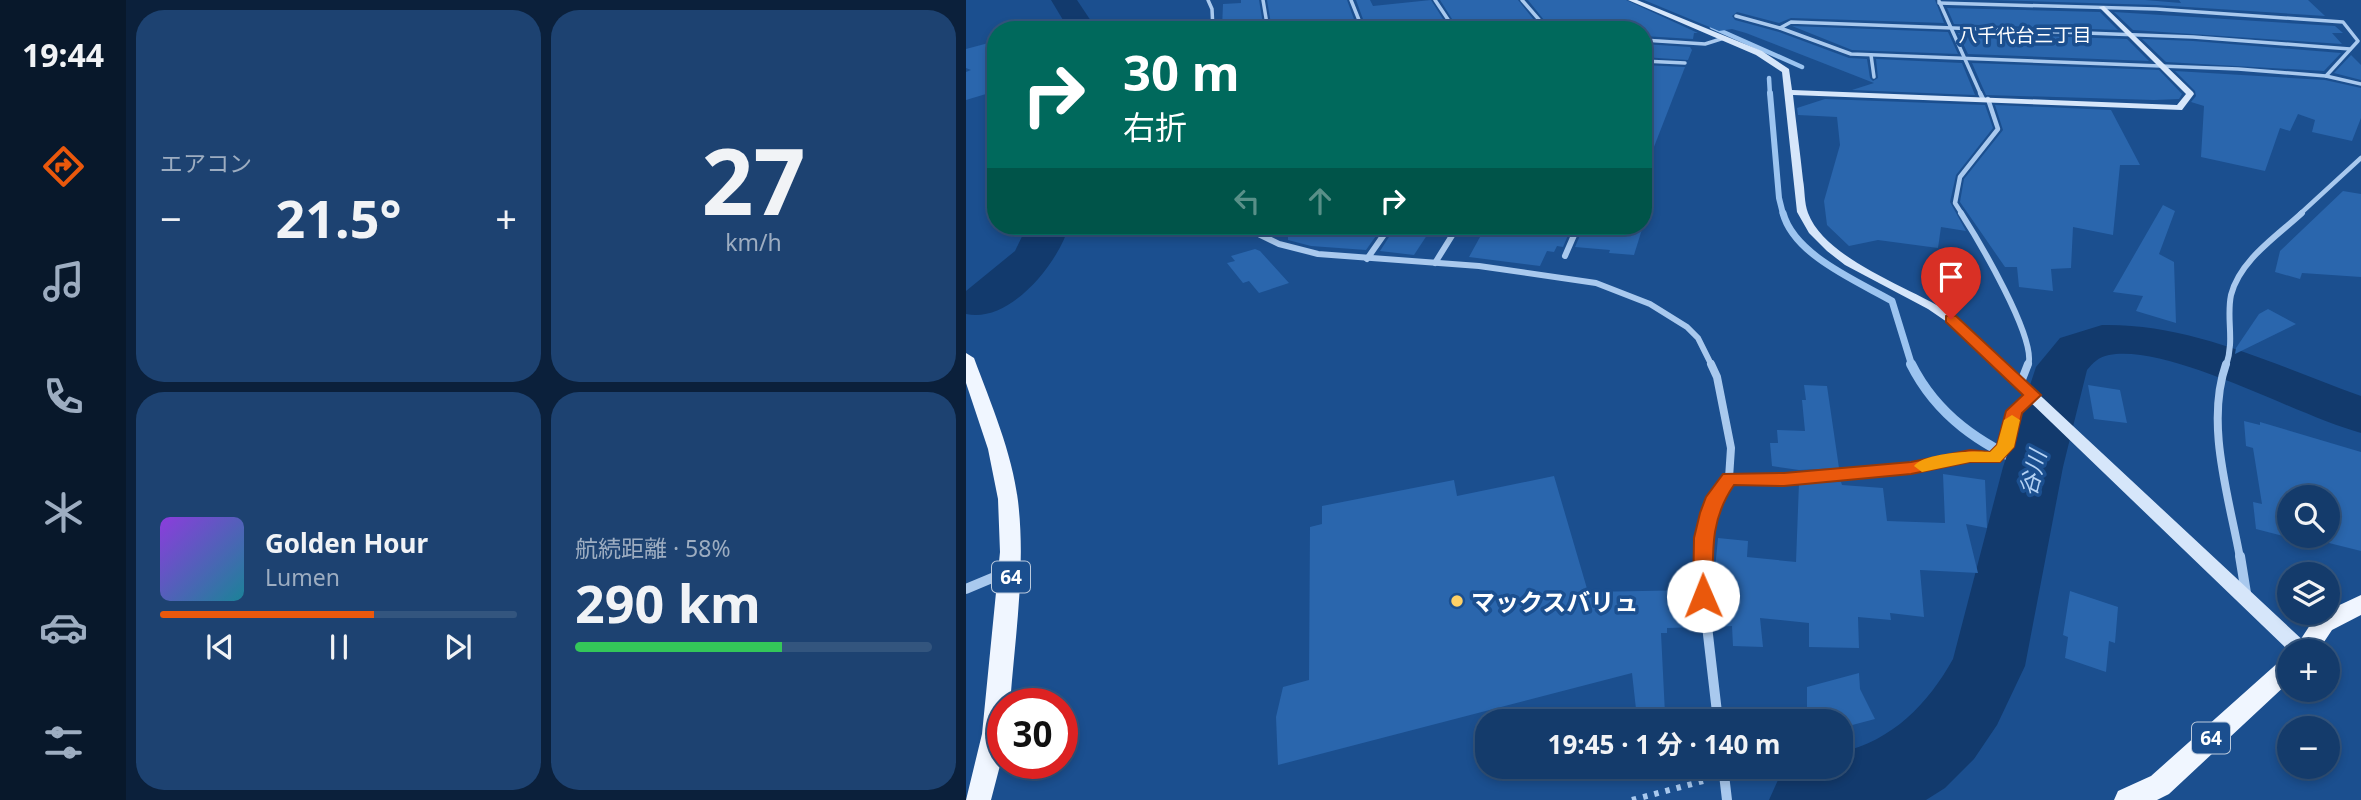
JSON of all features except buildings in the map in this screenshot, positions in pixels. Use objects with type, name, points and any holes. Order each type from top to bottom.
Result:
[{"type":"main road","name":"64","points":[[966,358],[997,449],[1008,499],[1012,570],[995,734],[978,800]]},
{"type":"main road","points":[[2312,639],[2323,623],[2361,604]]},
{"type":"main road","name":"64","points":[[2127,800],[2160,785],[2277,678]]},
{"type":"street","points":[[1210,0],[1213,21]]},
{"type":"street","points":[[1263,0],[1266,21]]},
{"type":"street","points":[[1350,0],[1359,21]]},
{"type":"street","points":[[1435,0],[1449,21]]},
{"type":"street","points":[[1522,0],[1540,21]]},
{"type":"street","points":[[1631,0],[1724,38],[1775,62],[1786,71],[1800,201],[1802,212],[1812,231],[1835,252],[1864,271],[1938,308],[2021,382],[2290,639]]},
{"type":"street","points":[[2021,382],[2030,360],[2024,336],[1991,260],[1959,213],[1955,202],[1961,177],[1998,129],[1939,1],[2105,5],[2343,22],[2358,41],[2326,76]]},
{"type":"street","points":[[1789,92],[2179,108],[2190,94],[2129,35],[2105,5]]},
{"type":"street","points":[[1737,16],[1780,28],[1851,54],[2326,76],[2361,84]]},
{"type":"street","points":[[1780,28],[1791,22],[2193,37],[2350,50]]},
{"type":"street","points":[[1652,41],[1705,44],[1724,38]]},
{"type":"street","points":[[1871,55],[1874,77]]},
{"type":"street","points":[[1652,61],[1685,63]]},
{"type":"street","points":[[2246,597],[2216,420],[2220,382],[2232,348],[2231,296],[2243,268],[2361,158]]},
{"type":"street","points":[[1259,235],[1297,249],[1367,259],[1435,262],[1541,273],[1596,283],[1650,304],[1687,327],[1698,338],[1717,377],[1731,448],[1729,478],[1709,513],[1701,574],[1717,709]]},
{"type":"street","points":[[1367,259],[1384,235]]},
{"type":"street","points":[[1435,262],[1452,235]]},
{"type":"street","points":[[1566,256],[1574,235]]},
{"type":"street","points":[[1729,478],[1784,480],[1911,468],[1970,456],[1994,458],[2005,447],[2014,411],[2034,396]]},
{"type":"street","points":[[966,589],[1012,570]]},
{"type":"street","points":[[1725,779],[1727,800]]},
{"type":"path","points":[[1632,800],[1699,779]]},
{"type":"waterway","points":[[1064,0],[1077,21]]},
{"type":"waterway","points":[[1712,27],[1802,67]]},
{"type":"waterway","points":[[1769,78],[1770,95]]},
{"type":"waterway","points":[[1770,93],[1779,198],[1783,214]]},
{"type":"waterway","points":[[1783,213],[1789,228],[1813,254],[1892,301],[1912,365]]},
{"type":"waterway","points":[[980,303],[1012,279],[1031,260],[1045,235]]},
{"type":"waterway","name":"谷川","points":[[1811,800],[1877,784],[1917,761],[1946,733],[1970,701],[1988,666],[2033,467],[2062,367],[2078,349],[2102,340],[2131,340],[2163,345],[2196,353],[2361,415]]},
{"type":"waterway","points":[[1912,365],[1934,399],[1962,427],[1996,449],[2033,467]]},
{"type":"slow traffic","points":[[1922,466],[1970,456],[1994,458],[2005,447],[2012,420]]},
{"type":"place","name":"マックスバリュ","points":[[1457,601]]},
{"type":"district","name":"八千代台三丁目","points":[[2025,35]]},
{"type":"route","points":[[1703,596],[1701,574],[1709,513],[1729,478],[1784,480],[1911,468],[1970,456],[1994,458],[2005,447],[2014,411],[2033,395],[1951,319]]}]
